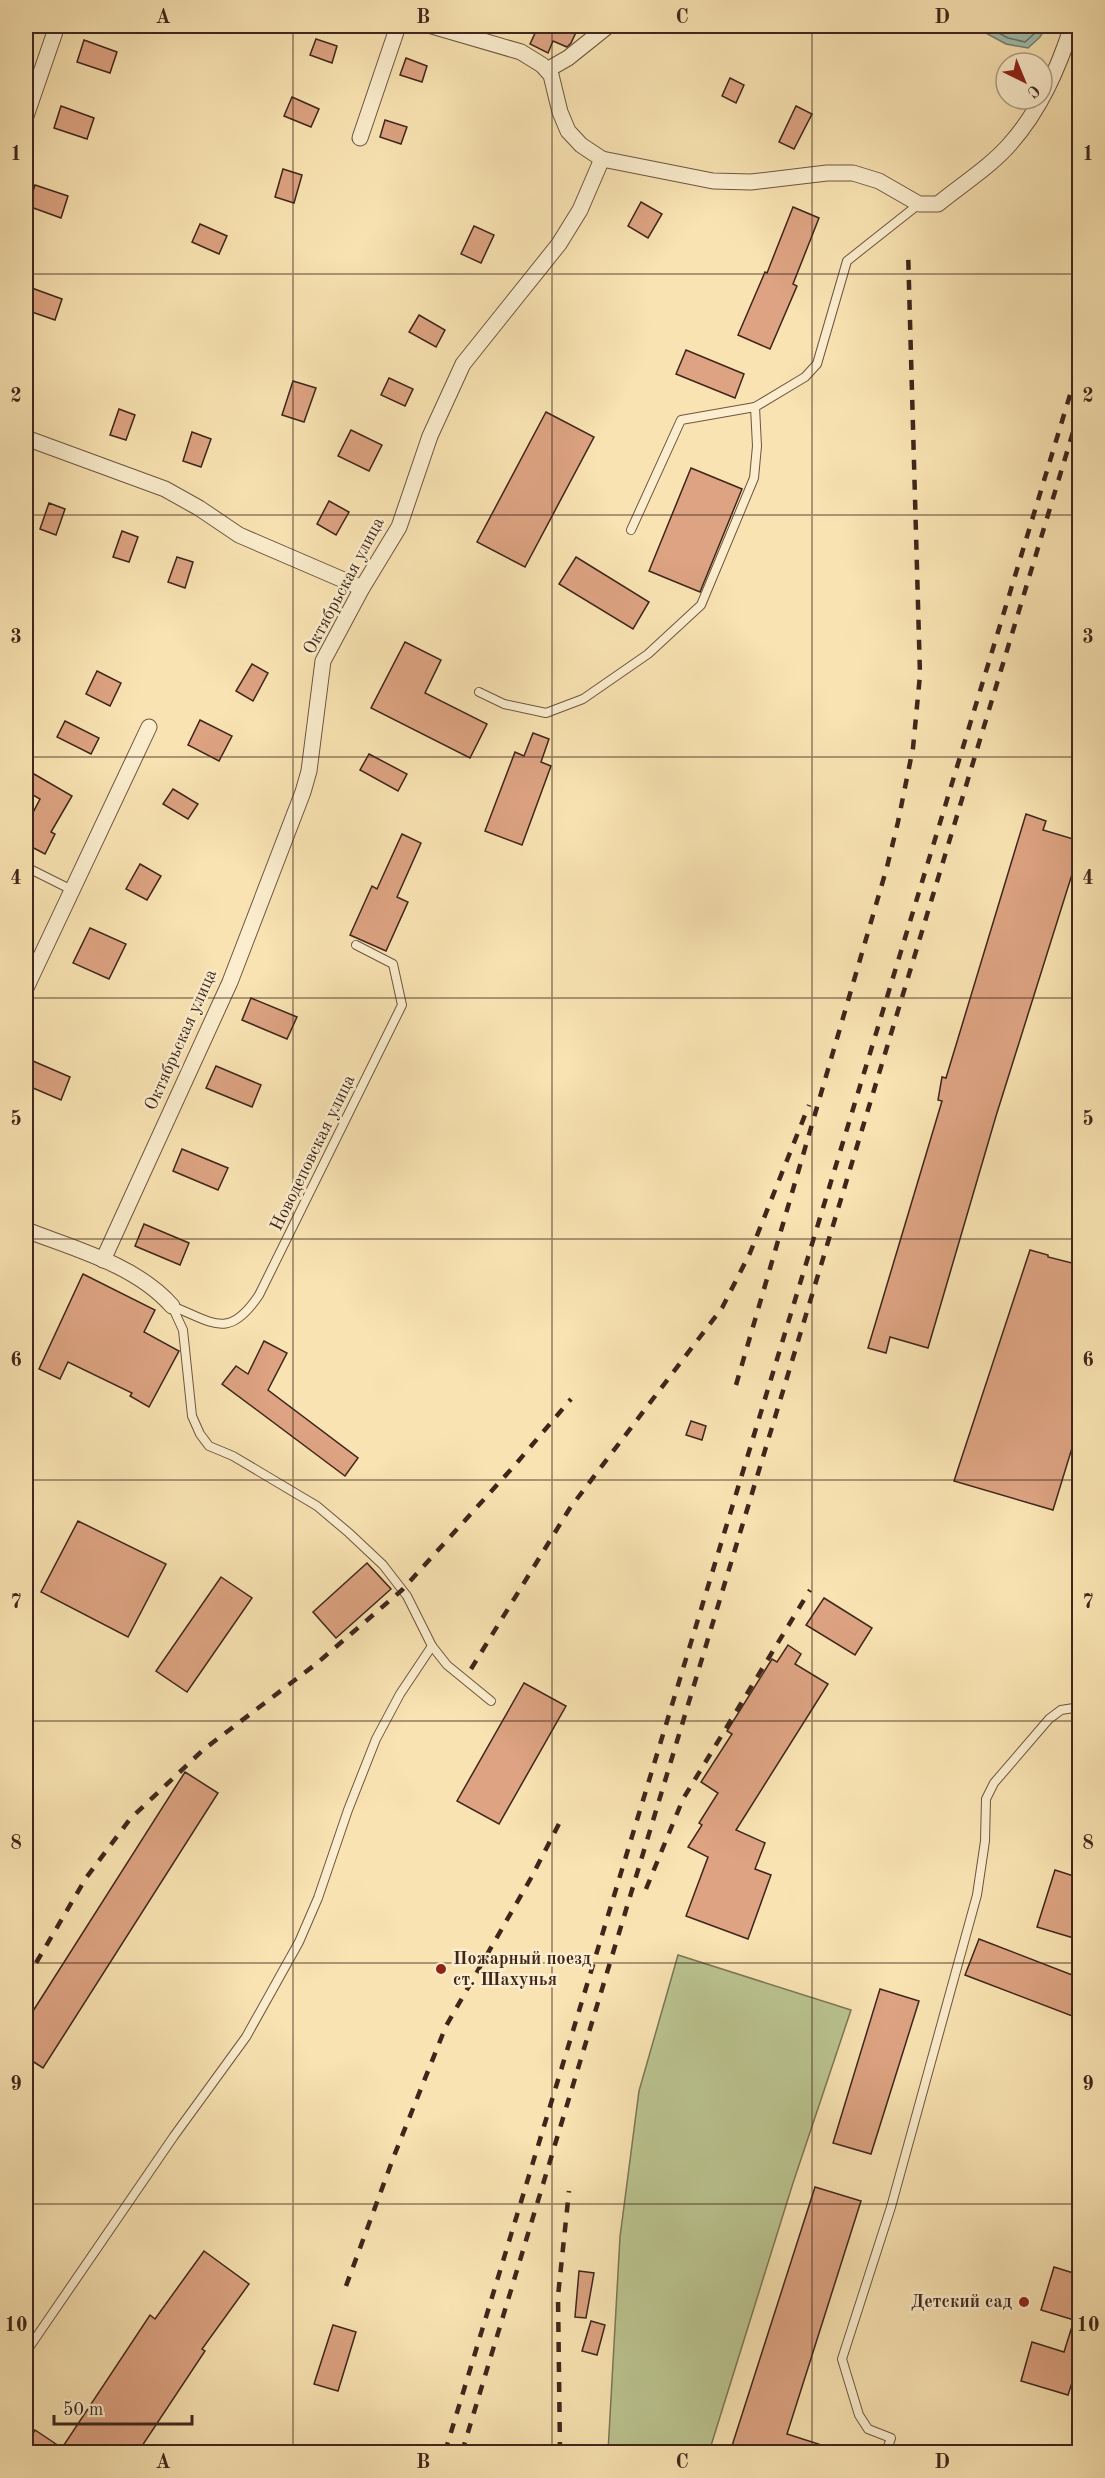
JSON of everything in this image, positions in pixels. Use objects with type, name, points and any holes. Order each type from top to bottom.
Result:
[{"type":"street","points":[[26,116],[57,26]]},
{"type":"street","points":[[360,138],[398,26]]},
{"type":"street","points":[[432,26],[521,52],[547,70],[551,75],[560,112],[568,131],[581,145],[602,159],[713,181],[751,182],[827,173],[853,173],[879,181],[919,204],[938,204],[1008,146],[1043,100],[1072,26]]},
{"type":"street","points":[[547,70],[568,58],[608,26]]},
{"type":"street","name":"Октябрьская улица","points":[[103,1260],[230,982],[303,792],[309,771],[323,661],[362,588],[399,527],[430,436],[463,364],[559,244],[580,210],[602,159]]},
{"type":"street","points":[[26,438],[165,489],[200,508],[239,535],[362,588]]},
{"type":"street","points":[[26,988],[149,727]]},
{"type":"street","points":[[26,1230],[103,1260],[153,1288],[172,1306]]},
{"type":"lane","points":[[631,530],[681,420],[755,407],[805,377],[818,364],[848,261],[919,204]]},
{"type":"lane","points":[[479,692],[504,704],[546,713],[583,699],[648,654],[701,605],[754,478],[757,446],[755,407]]},
{"type":"lane","points":[[26,867],[72,890]]},
{"type":"lane","name":"Новодеповская улица","points":[[172,1306],[219,1324],[231,1324],[241,1319],[259,1296],[402,1005],[393,964],[356,945]]},
{"type":"lane","points":[[172,1306],[183,1330],[192,1416],[200,1434],[209,1446],[233,1456],[307,1501],[349,1533],[383,1565],[407,1596],[432,1646],[447,1665],[491,1701]]},
{"type":"lane","points":[[26,2352],[174,2136],[246,2037],[303,1931],[376,1739],[400,1694],[432,1646]]},
{"type":"lane","points":[[886,2452],[891,2438],[868,2428],[860,2415],[842,2359],[891,2207],[977,1895],[985,1841],[986,1799],[994,1784],[1049,1719],[1061,1710],[1080,1707]]},
{"type":"green space","points":[[678,1955],[851,2010],[793,2183],[709,2452],[608,2452],[620,2237],[639,2091]]},
{"type":"water","points":[[973,26],[1047,26],[1040,37],[1028,48],[1006,44]]},
{"type":"building","points":[[555,26],[579,26],[567,47],[553,41],[548,53],[530,44],[538,27],[552,33]]},
{"type":"building","points":[[316,39],[337,46],[332,63],[310,55]]},
{"type":"building","points":[[84,40],[117,52],[110,73],[77,62]]},
{"type":"building","points":[[406,58],[427,66],[422,82],[400,75]]},
{"type":"building","points":[[730,78],[744,85],[736,103],[722,96]]},
{"type":"building","points":[[292,97],[319,109],[311,127],[284,116]]},
{"type":"building","points":[[61,106],[94,118],[87,139],[54,128]]},
{"type":"building","points":[[796,106],[812,114],[794,149],[779,142]]},
{"type":"building","points":[[385,120],[407,127],[401,144],[380,137]]},
{"type":"building","points":[[283,169],[302,175],[294,203],[275,197]]},
{"type":"building","points":[[35,185],[68,196],[61,218],[28,206]]},
{"type":"building","points":[[641,202],[662,214],[648,238],[628,226]]},
{"type":"building","points":[[793,207],[819,218],[793,284],[797,286],[770,349],[738,335],[765,272],[767,273]]},
{"type":"building","points":[[200,224],[227,236],[219,254],[192,242]]},
{"type":"building","points":[[474,226],[494,235],[481,263],[461,254]]},
{"type":"building","points":[[29,287],[62,299],[55,320],[26,310]]},
{"type":"building","points":[[419,315],[445,330],[436,347],[409,332]]},
{"type":"building","points":[[686,350],[744,374],[735,398],[676,374]]},
{"type":"building","points":[[389,378],[413,389],[405,406],[381,395]]},
{"type":"building","points":[[293,381],[316,388],[304,422],[282,415]]},
{"type":"building","points":[[119,409],[135,415],[126,440],[110,435]]},
{"type":"building","points":[[546,412],[594,437],[525,567],[477,542]]},
{"type":"building","points":[[351,430],[382,445],[369,471],[338,456]]},
{"type":"building","points":[[192,432],[211,439],[201,467],[183,461]]},
{"type":"building","points":[[691,468],[742,489],[700,592],[649,571]]},
{"type":"building","points":[[329,501],[349,512],[336,535],[317,524]]},
{"type":"building","points":[[49,503],[65,509],[56,535],[40,529]]},
{"type":"building","points":[[122,531],[138,537],[129,562],[113,557]]},
{"type":"building","points":[[177,557],[193,562],[185,588],[168,582]]},
{"type":"building","points":[[576,557],[649,602],[633,629],[559,584]]},
{"type":"building","points":[[405,642],[441,660],[425,693],[487,724],[470,758],[371,708]]},
{"type":"building","points":[[252,664],[268,673],[253,701],[236,691]]},
{"type":"building","points":[[97,671],[121,683],[110,706],[86,694]]},
{"type":"building","points":[[200,720],[232,736],[219,761],[188,745]]},
{"type":"building","points":[[65,721],[99,738],[91,754],[57,737]]},
{"type":"building","points":[[533,733],[549,739],[541,762],[551,766],[522,845],[485,831],[515,752],[524,756]]},
{"type":"building","points":[[369,754],[407,774],[398,791],[360,770]]},
{"type":"building","points":[[34,774],[72,796],[51,832],[55,834],[45,854],[26,844],[26,826],[40,799],[26,791]]},
{"type":"building","points":[[173,789],[198,804],[188,819],[163,804]]},
{"type":"building","points":[[1026,814],[1046,821],[1043,830],[1080,841],[1080,849],[996,1116],[928,1348],[890,1337],[886,1353],[868,1348],[942,1101],[938,1100],[942,1077],[946,1078]]},
{"type":"building","points":[[402,834],[421,843],[397,897],[408,902],[386,951],[350,935],[372,886],[377,889]]},
{"type":"building","points":[[140,864],[161,876],[147,900],[126,889]]},
{"type":"building","points":[[90,928],[126,944],[109,979],[73,963]]},
{"type":"building","points":[[251,998],[297,1017],[287,1039],[242,1020]]},
{"type":"building","points":[[26,1058],[70,1077],[61,1100],[26,1085]]},
{"type":"building","points":[[216,1066],[261,1085],[252,1107],[206,1088]]},
{"type":"building","points":[[182,1149],[228,1168],[218,1190],[173,1171]]},
{"type":"building","points":[[144,1224],[189,1243],[180,1265],[135,1246]]},
{"type":"building","points":[[1030,1250],[1080,1265],[1080,1422],[1053,1510],[954,1481]]},
{"type":"building","points":[[83,1274],[155,1310],[144,1332],[179,1351],[149,1407],[130,1396],[132,1393],[68,1362],[60,1379],[39,1369]]},
{"type":"building","points":[[264,1341],[287,1353],[268,1390],[358,1458],[345,1476],[222,1384],[236,1366],[248,1374]]},
{"type":"building","points":[[691,1421],[706,1426],[702,1440],[686,1435]]},
{"type":"building","points":[[78,1521],[166,1564],[128,1637],[41,1592]]},
{"type":"building","points":[[367,1563],[391,1589],[336,1638],[313,1612]]},
{"type":"building","points":[[221,1577],[252,1598],[187,1692],[156,1671]]},
{"type":"building","points":[[824,1598],[872,1628],[855,1655],[806,1625]]},
{"type":"building","points":[[788,1645],[801,1654],[795,1664],[828,1684],[736,1830],[765,1843],[755,1869],[771,1875],[748,1939],[686,1916],[708,1857],[688,1847],[702,1825],[699,1823],[718,1793],[701,1782],[732,1734],[727,1731],[772,1659],[777,1662]]},
{"type":"building","points":[[524,1683],[566,1706],[499,1824],[457,1801]]},
{"type":"building","points":[[185,1772],[218,1793],[43,2068],[26,2057],[26,2022]]},
{"type":"building","points":[[1055,1870],[1080,1878],[1080,1940],[1037,1927]]},
{"type":"building","points":[[979,1939],[1080,1978],[1080,2019],[965,1975]]},
{"type":"building","points":[[880,1989],[919,2001],[871,2154],[833,2143]]},
{"type":"building","points":[[815,2187],[861,2201],[787,2434],[834,2449],[834,2452],[730,2452]]},
{"type":"building","points":[[204,2251],[249,2284],[202,2349],[205,2351],[138,2452],[26,2452],[26,2445],[35,2430],[62,2448],[150,2315],[155,2319]]},
{"type":"building","points":[[1054,2267],[1080,2275],[1080,2358],[1068,2395],[1021,2381],[1032,2342],[1064,2352],[1074,2320],[1041,2310]]},
{"type":"building","points":[[579,2271],[594,2273],[586,2318],[575,2317]]},
{"type":"building","points":[[591,2321],[605,2325],[597,2355],[582,2351]]},
{"type":"building","points":[[333,2325],[356,2332],[338,2391],[314,2384]]},
{"type":"railway","points":[[736,1385],[887,867],[913,748],[920,675],[908,250]]},
{"type":"railway","points":[[445,2452],[1080,362]]},
{"type":"railway","points":[[462,2452],[1080,409]]},
{"type":"railway","points":[[471,1669],[570,1508],[722,1308],[750,1253],[809,1105]]},
{"type":"railway","points":[[26,1980],[86,1878],[130,1819],[203,1750],[316,1664],[402,1590],[571,1399]]},
{"type":"railway","points":[[646,1889],[683,1799],[810,1590]]},
{"type":"railway","points":[[346,2286],[394,2156],[446,2026],[531,1878],[562,1818]]},
{"type":"railway","points":[[560,2452],[558,2296],[569,2191]]},
{"type":"place","name":"Пожарный поезд ст. Шахунья","points":[[441,1969]]},
{"type":"place","name":"Детский сад","points":[[1024,2302]]}]
